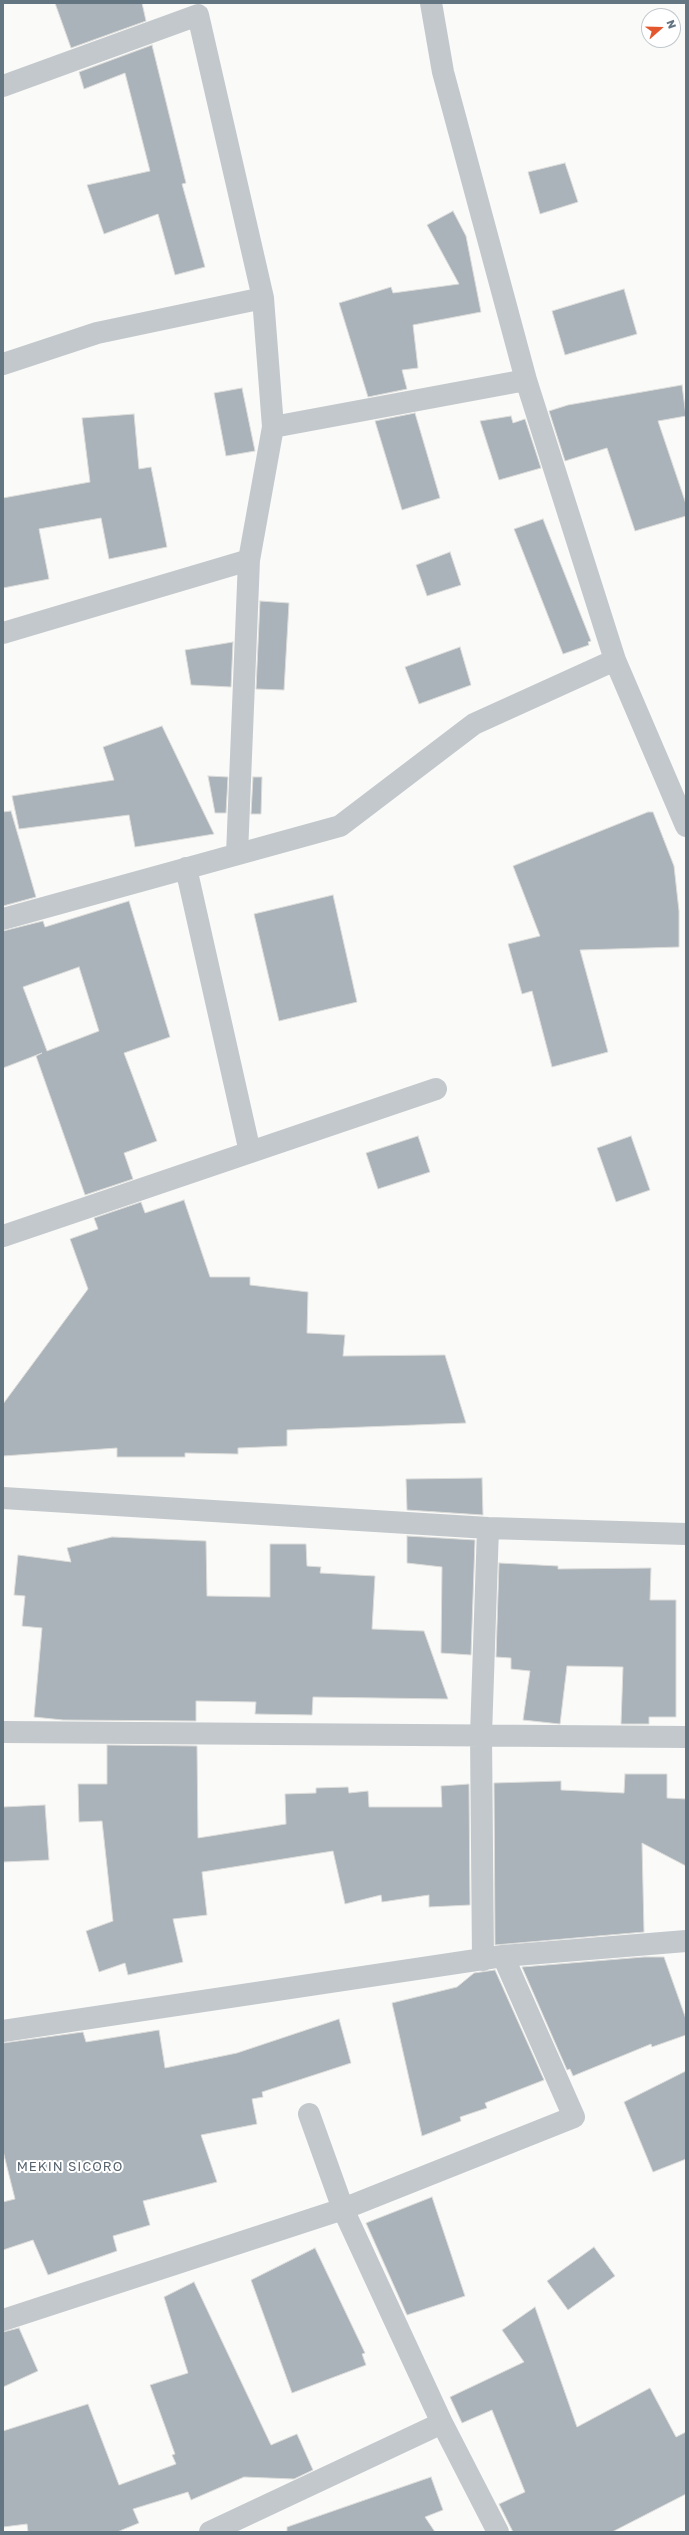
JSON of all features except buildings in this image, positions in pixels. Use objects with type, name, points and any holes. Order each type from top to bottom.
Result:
[{"type":"street","points":[[431,3],[443,72],[526,380],[615,660],[686,826]]},
{"type":"street","points":[[3,86],[198,15],[263,298],[273,427],[249,560],[237,854]]},
{"type":"street","points":[[3,364],[97,333],[263,298]]},
{"type":"street","points":[[273,427],[526,380]]},
{"type":"street","points":[[3,633],[249,560]]},
{"type":"street","points":[[3,919],[340,826],[474,724],[615,660]]},
{"type":"street","points":[[186,868],[250,1152]]},
{"type":"street","points":[[3,1236],[436,1089]]},
{"type":"street","points":[[3,1498],[488,1528],[686,1534]]},
{"type":"street","points":[[3,2320],[343,2209],[574,2117],[493,1958],[481,1735],[488,1528]]},
{"type":"street","points":[[3,1732],[686,1737]]},
{"type":"street","points":[[3,2031],[493,1958],[684,1946]]},
{"type":"street","points":[[309,2114],[343,2209],[442,2423],[498,2532]]},
{"type":"street","points":[[210,2532],[442,2423]]},
{"type":"district","name":"MEKIN SICORO","points":[[70,2167]]}]
